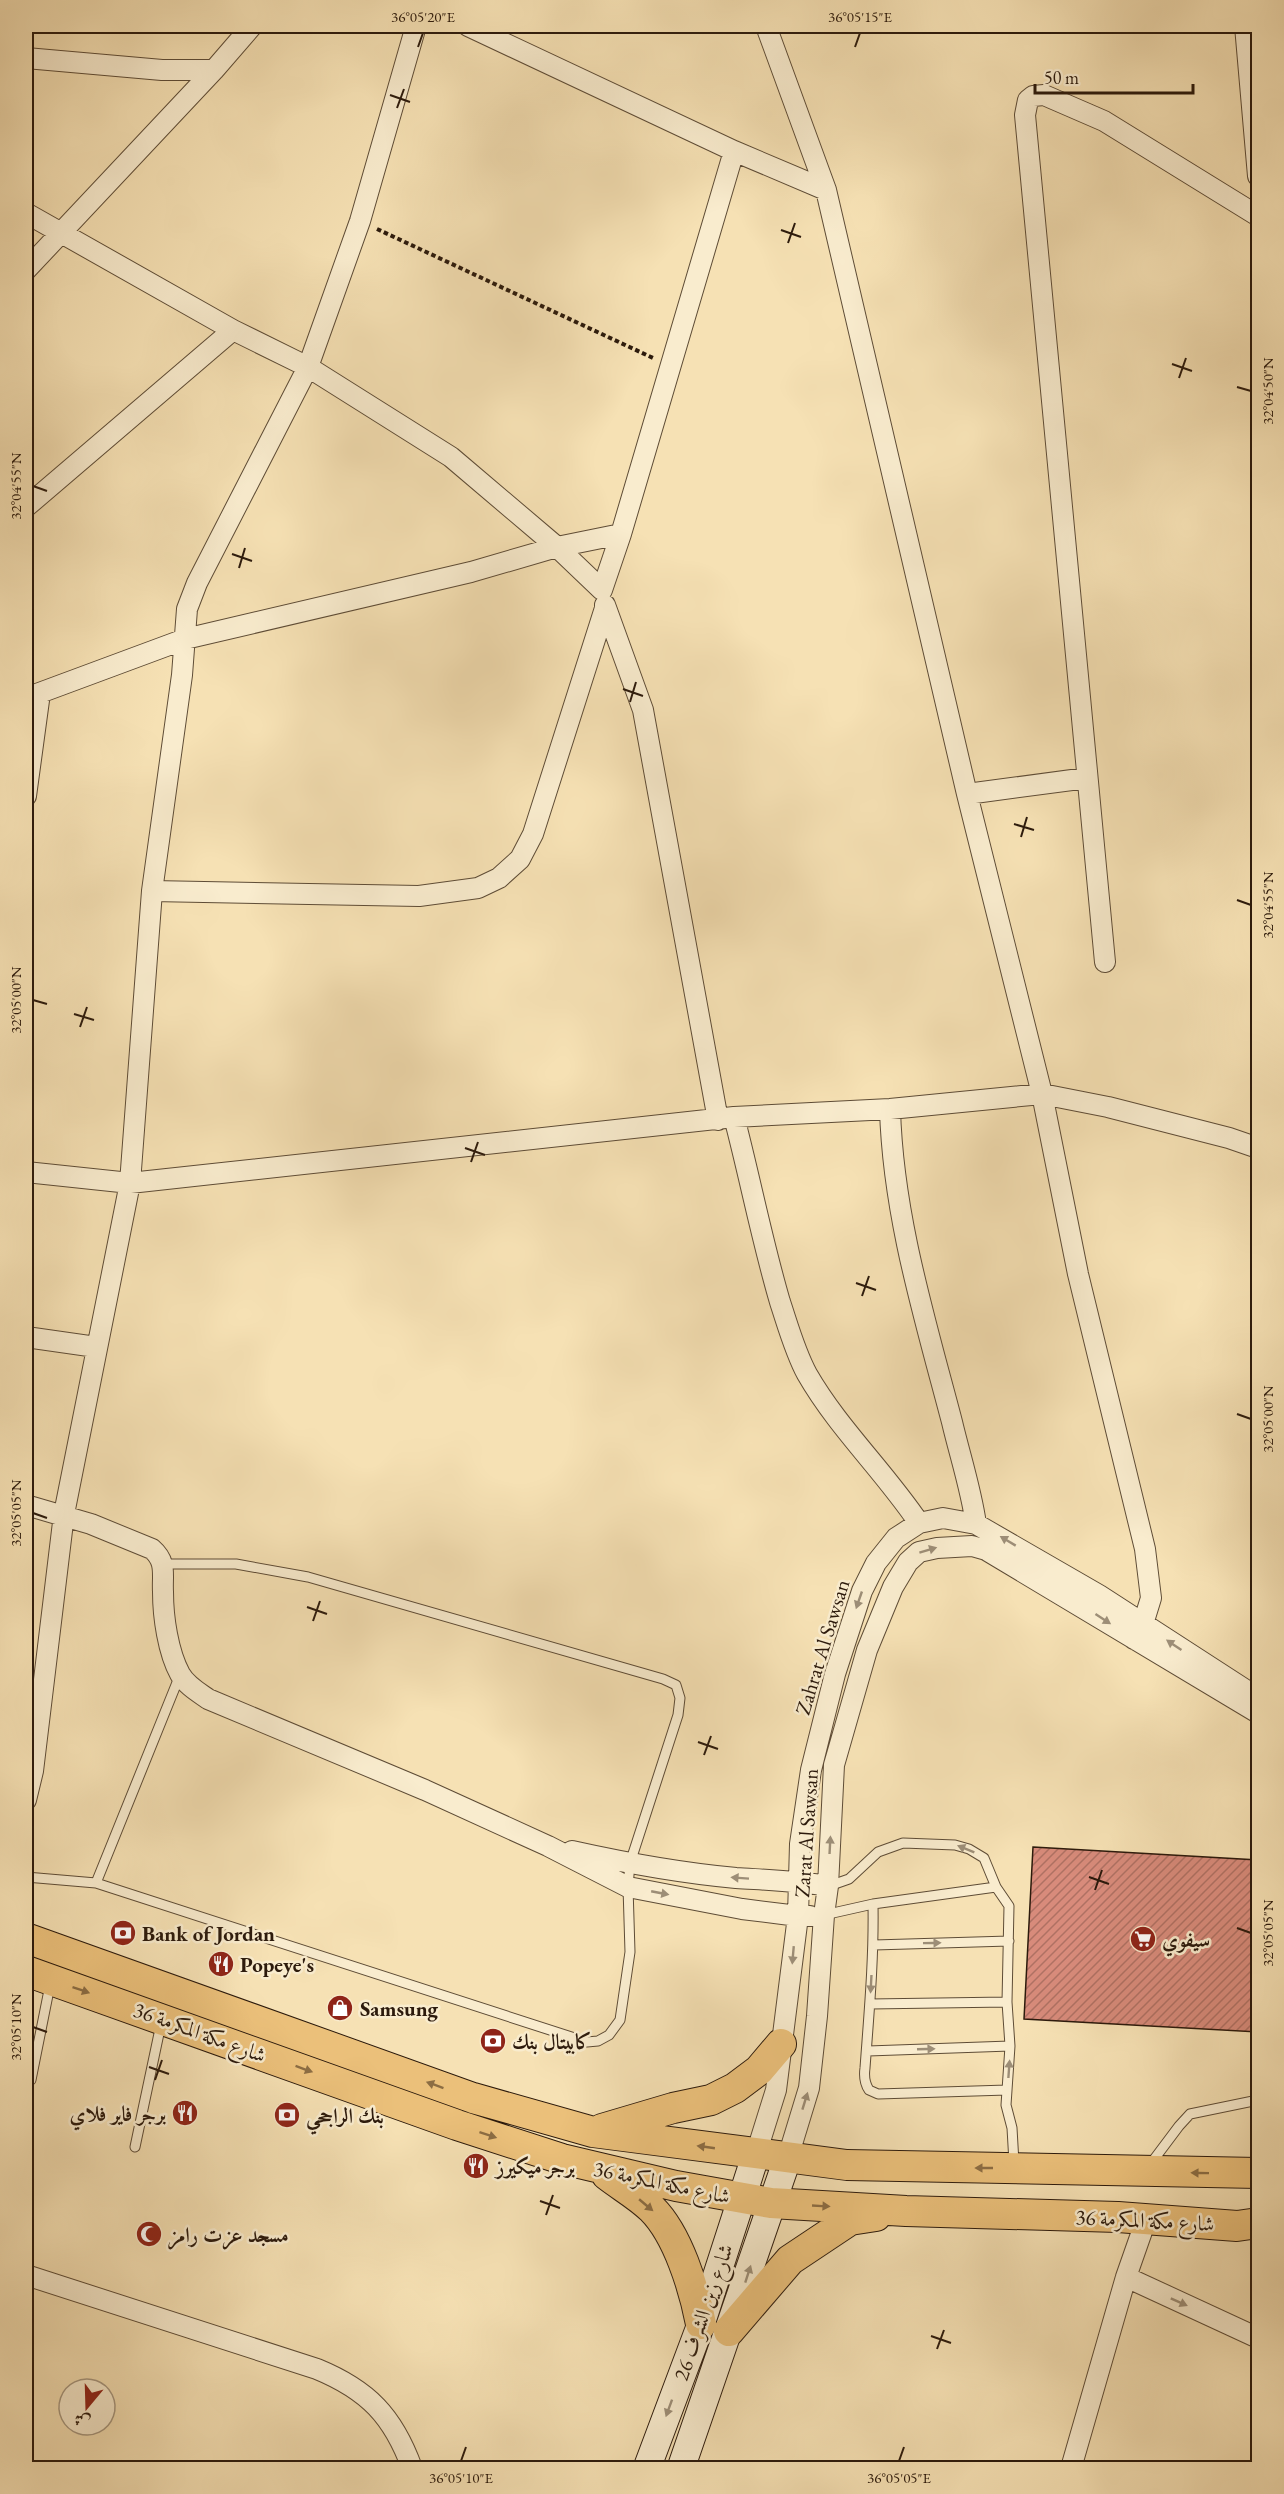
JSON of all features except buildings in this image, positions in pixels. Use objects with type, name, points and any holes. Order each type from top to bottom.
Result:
[{"type":"main road","name":"شارع مكة المكرمة 36","points":[[26,1938],[473,2098],[593,2132],[847,2166],[1258,2173]]},
{"type":"main road","name":"شارع مكة المكرمة 36","points":[[38,1975],[457,2125],[600,2169],[741,2199],[771,2203],[906,2211],[1118,2217],[1237,2226],[1258,2223]]},
{"type":"main road","points":[[593,2132],[673,2108],[711,2100],[735,2088],[759,2070],[781,2044]]},
{"type":"main road","name":"شارع زين الشرف 26","points":[[647,2469],[701,2324],[756,2154]]},
{"type":"main road","name":"شارع زين الشرف 26","points":[[681,2469],[788,2157]]},
{"type":"main road","points":[[600,2169],[651,2208],[667,2227],[690,2283],[701,2324]]},
{"type":"main road","points":[[729,2331],[790,2260],[820,2239],[850,2220],[906,2211]]},
{"type":"street","points":[[26,270],[214,70],[252,26]]},
{"type":"street","points":[[26,1800],[64,1514],[130,1184],[152,891],[187,609],[197,584],[308,367],[360,221],[416,26]]},
{"type":"street","points":[[468,26],[734,151],[826,190]]},
{"type":"street","points":[[766,26],[826,190],[967,794],[1041,1094],[1078,1274],[1145,1549],[1151,1598],[1139,1632]]},
{"type":"street","points":[[1245,26],[1258,176]]},
{"type":"street","points":[[26,58],[162,70],[214,70]]},
{"type":"street","points":[[1105,962],[1025,115],[1028,100],[1033,96],[1044,94],[1104,121],[1258,216]]},
{"type":"street","points":[[152,891],[419,896],[478,888],[499,878],[520,859],[533,834],[734,151]]},
{"type":"street","points":[[26,213],[233,330],[308,367],[451,457],[557,547],[604,599],[643,710],[726,1118],[789,1331],[806,1372],[824,1402],[901,1496],[919,1523]]},
{"type":"street","points":[[26,507],[233,330]]},
{"type":"street","points":[[26,796],[33,696],[185,639],[471,572],[557,547],[621,534]]},
{"type":"street","points":[[967,794],[1088,778]]},
{"type":"street","points":[[26,1173],[130,1184],[726,1118],[890,1109],[1041,1094],[1108,1107],[1229,1138],[1258,1148]]},
{"type":"street","points":[[890,1109],[894,1169],[915,1282],[970,1484],[976,1524]]},
{"type":"street","points":[[26,1337],[96,1347]]},
{"type":"street","points":[[26,1505],[64,1514],[152,1549],[159,1555],[164,1564],[162,1593],[170,1644],[180,1675],[194,1690],[208,1699],[425,1790],[548,1846],[628,1887],[742,1909],[798,1916],[824,1915]]},
{"type":"street","name":"Zahrat Al Sawsan","points":[[756,2154],[776,2090],[798,1916],[800,1844],[811,1770],[835,1674],[854,1617],[876,1563],[896,1538],[919,1523],[943,1518],[976,1524],[1099,1595],[1139,1632],[1258,1698]]},
{"type":"street","name":"Zarat Al Sawsan","points":[[788,2157],[809,2088],[828,1886],[834,1765],[867,1650],[893,1587],[908,1562],[920,1552],[955,1545],[986,1550],[1139,1632],[1258,1713]]},
{"type":"street","points":[[548,1846],[630,1863],[735,1878],[799,1881],[828,1886]]},
{"type":"street","points":[[1071,2469],[1126,2277],[1146,2220]]},
{"type":"street","points":[[26,2274],[344,2380],[365,2396],[389,2420],[402,2440],[412,2469]]},
{"type":"street","points":[[1126,2277],[1258,2338]]},
{"type":"lane","points":[[26,1877],[96,1883],[587,2042],[598,2041],[609,2035],[620,2020],[630,1952],[628,1887],[630,1863],[678,1715],[681,1698],[676,1685],[663,1679],[308,1577],[236,1564],[164,1564]]},
{"type":"lane","points":[[96,1883],[180,1675]]},
{"type":"lane","points":[[828,1886],[849,1879],[878,1852],[903,1843],[955,1845],[969,1849],[984,1858],[996,1887],[1010,1906],[1007,2002],[1011,2046],[1006,2105],[1012,2128],[1014,2168]]},
{"type":"lane","points":[[824,1915],[873,1904],[996,1887]]},
{"type":"lane","points":[[873,1904],[868,2050],[864,2069],[866,2087],[872,2092],[1007,2090]]},
{"type":"lane","points":[[873,1945],[1009,1941]]},
{"type":"lane","points":[[31,2080],[38,1975]]},
{"type":"lane","points":[[870,2004],[1007,2002]]},
{"type":"lane","points":[[135,2147],[162,2018]]},
{"type":"lane","points":[[868,2050],[1011,2046]]},
{"type":"lane","points":[[1145,2171],[1190,2114],[1258,2100]]},
{"type":"path","points":[[360,221],[670,366]]},
{"type":"place","name":"Bank of Jordan","points":[[123,1933]]},
{"type":"place","name":"سيفوي","points":[[1143,1939]]},
{"type":"place","name":"Popeye's","points":[[221,1964]]},
{"type":"place","name":"Samsung","points":[[340,2008]]},
{"type":"place","name":"كابيتال بنك","points":[[493,2041]]},
{"type":"place","name":"برجر فاير فلاي","points":[[185,2113]]},
{"type":"place","name":"بنك الراجحي","points":[[287,2115]]},
{"type":"place","name":"برجر ميكيرز","points":[[476,2166]]},
{"type":"place","name":"مسجد عزت رامز","points":[[149,2234]]}]
